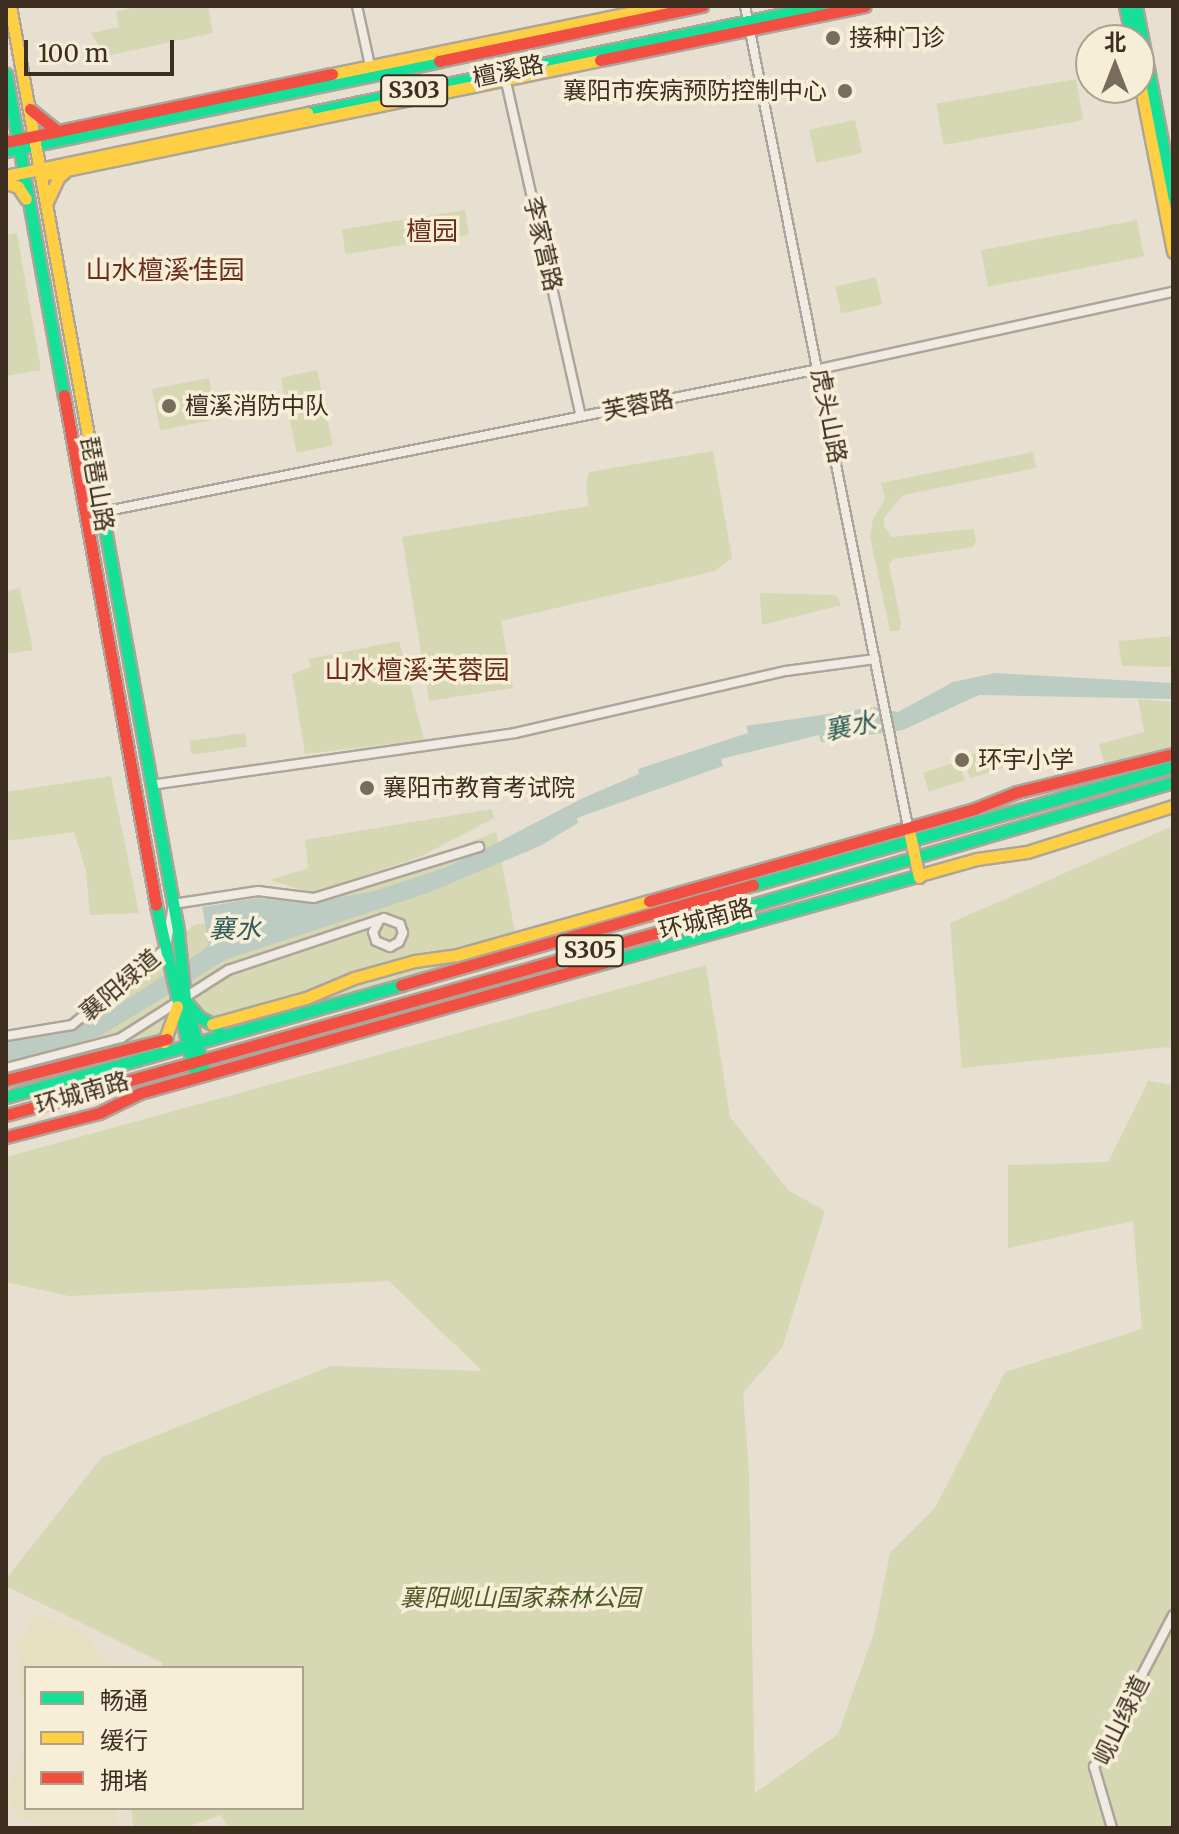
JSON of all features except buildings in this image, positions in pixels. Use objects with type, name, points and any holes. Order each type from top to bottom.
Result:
[{"type":"main road","name":"琵琶山路","points":[[10,6],[173,904],[175,962]]},
{"type":"main road","points":[[34,141],[57,131],[371,71],[663,6]]},
{"type":"main road","name":"檀溪路","points":[[6,151],[14,143],[702,6]]},
{"type":"main road","name":"檀溪路","points":[[6,176],[40,172],[505,77],[750,25],[821,6]]},
{"type":"main road","points":[[750,25],[865,6]]},
{"type":"main road","points":[[1128,6],[1170,203],[1173,252]]},
{"type":"main road","name":"琵琶山路","points":[[6,74],[14,143],[24,175],[166,948],[175,962]]},
{"type":"main road","points":[[40,172],[69,169],[505,77]]},
{"type":"main road","points":[[1145,104],[1170,203]]},
{"type":"main road","points":[[27,105],[36,117],[57,131]]},
{"type":"main road","points":[[6,130],[12,109]]},
{"type":"main road","points":[[46,207],[51,189],[69,169]]},
{"type":"main road","points":[[6,182],[24,175]]},
{"type":"main road","points":[[6,182],[18,187],[30,207]]},
{"type":"main road","points":[[212,1024],[306,998],[354,978],[415,961],[457,955],[908,827],[1089,772],[1125,767],[1173,754]]},
{"type":"main road","name":"环城南路","points":[[6,1097],[1173,766]]},
{"type":"main road","name":"环城南路","points":[[6,1115],[915,859],[1173,782]]},
{"type":"main road","points":[[6,1137],[99,1113],[140,1093],[977,859],[1027,852],[1173,806]]},
{"type":"main road","points":[[908,827],[919,877]]},
{"type":"main road","points":[[175,962],[200,1076]]},
{"type":"main road","points":[[182,1000],[212,1024],[229,1033]]},
{"type":"main road","points":[[153,1055],[167,1039],[182,1000]]},
{"type":"main road","points":[[6,1080],[167,1039]]},
{"type":"street","points":[[357,6],[371,71]]},
{"type":"street","name":"虎头山路","points":[[745,6],[908,827]]},
{"type":"street","name":"李家营路","points":[[505,77],[581,416]]},
{"type":"street","name":"芙蓉路","points":[[102,512],[819,369],[1173,292]]},
{"type":"street","points":[[151,785],[515,733],[786,671],[875,659]]},
{"type":"street","points":[[173,904],[258,891],[314,898],[479,847]]},
{"type":"street","name":"襄阳绿道","points":[[6,1036],[72,1025],[166,948],[173,904]]},
{"type":"street","name":"襄阳绿道","points":[[6,1068],[121,1038],[228,970],[392,918],[400,924],[403,933],[395,946],[385,947],[376,941],[373,932],[378,923]]},
{"type":"street","name":"岘山绿道","points":[[1112,1828],[1094,1767],[1173,1615]]},
{"type":"shaded area","points":[[37,1615],[82,1631],[108,1666],[24,1666],[24,1702],[17,1644]]},
{"type":"shaded area","points":[[24,1744],[24,1810],[114,1810],[119,1828],[45,1828],[17,1816],[7,1796]]},
{"type":"green space","points":[[139,6],[208,6],[213,33],[106,56],[91,33],[119,27],[116,12]]},
{"type":"green space","points":[[1075,79],[1075,104],[1080,104],[1083,120],[943,145],[936,104]]},
{"type":"green space","points":[[855,120],[862,153],[816,163],[809,130]]},
{"type":"green space","points":[[465,210],[469,235],[345,254],[342,230]]},
{"type":"green space","points":[[1137,220],[1144,256],[988,287],[981,250]]},
{"type":"green space","points":[[17,233],[41,370],[6,376],[6,235]]},
{"type":"green space","points":[[876,277],[882,304],[841,314],[835,286]]},
{"type":"green space","points":[[317,370],[333,445],[297,453],[281,378]]},
{"type":"green space","points":[[209,378],[217,419],[160,430],[152,389]]},
{"type":"green space","points":[[713,451],[732,558],[715,571],[501,621],[513,688],[429,701],[402,537],[589,506],[586,485],[589,472]]},
{"type":"green space","points":[[1033,452],[1036,468],[903,495],[884,518],[884,526],[892,537],[970,529],[974,530],[976,540],[973,547],[894,559],[889,564],[901,623],[899,631],[890,631],[870,537],[873,519],[885,499],[881,483]]},
{"type":"green space","points":[[20,588],[33,650],[6,654],[6,591]]},
{"type":"green space","points":[[760,593],[836,595],[841,605],[762,625]]},
{"type":"green space","points":[[1173,636],[1173,667],[1122,666],[1118,641]]},
{"type":"green space","points":[[399,641],[424,740],[305,754],[292,674],[311,667],[308,659]]},
{"type":"green space","points":[[1138,699],[1173,702],[1173,746],[1105,765],[1099,744],[1144,732]]},
{"type":"green space","points":[[245,733],[247,747],[191,755],[190,741]]},
{"type":"green space","points":[[1003,744],[1010,766],[970,779],[963,757]]},
{"type":"green space","points":[[959,761],[965,780],[929,792],[923,773]]},
{"type":"green space","points":[[111,776],[139,913],[90,915],[86,871],[74,832],[6,841],[6,792]]},
{"type":"green space","points":[[492,809],[494,818],[422,856],[311,893],[270,880],[308,868],[305,840]]},
{"type":"green space","points":[[1173,826],[1173,1052],[1169,1047],[962,1068],[950,923]]},
{"type":"green space","points":[[496,832],[519,953],[6,1097],[6,1031],[73,1025],[194,925],[317,903]]},
{"type":"green space","name":"襄阳岘山国家森林公园","points":[[706,965],[730,1117],[788,1190],[825,1211],[782,1348],[743,1393],[749,1472],[755,1793],[838,1734],[874,1633],[890,1553],[935,1508],[1005,1372],[1142,1329],[1133,1221],[1008,1248],[1008,1165],[1108,1162],[1148,1081],[1173,1085],[1173,1828],[229,1828],[221,1815],[184,1828],[134,1828],[131,1810],[304,1810],[304,1666],[161,1666],[163,1663],[6,1586],[6,1579],[102,1457],[331,1366],[482,1371],[389,1281],[69,1296],[6,1282],[6,1157]]},
{"type":"water","name":"襄水","points":[[995,673],[1173,683],[1173,699],[979,695],[903,730],[821,742],[819,735],[721,759],[723,766],[577,818],[578,823],[540,846],[428,893],[227,959],[102,1035],[6,1064],[6,1039],[73,1026],[101,1016],[202,951],[209,944],[202,907],[258,898],[311,903],[375,891],[444,868],[485,849],[583,798],[639,774],[638,769],[748,733],[746,726],[875,707],[898,712],[953,682]]},
{"type":"traffic: fast","points":[[307,113],[821,6]]},
{"type":"traffic: fast","points":[[1125,6],[1129,24]]},
{"type":"traffic: fast","points":[[1136,6],[1173,198]]},
{"type":"traffic: fast","points":[[6,151],[439,61]]},
{"type":"traffic: fast","points":[[6,74],[64,395]]},
{"type":"traffic: fast","points":[[100,501],[178,932],[185,999],[203,1067]]},
{"type":"traffic: fast","points":[[753,885],[1173,766]]},
{"type":"traffic: fast","points":[[673,928],[1173,782]]},
{"type":"traffic: fast","points":[[603,963],[920,875]]},
{"type":"traffic: fast","points":[[156,905],[193,1068]]},
{"type":"traffic: fast","points":[[6,1097],[401,985]]},
{"type":"traffic: fast","points":[[188,1004],[199,1017],[218,1027]]},
{"type":"traffic: slow","points":[[10,6],[100,501]]},
{"type":"traffic: slow","points":[[332,74],[663,6]]},
{"type":"traffic: slow","points":[[46,174],[600,60]]},
{"type":"traffic: slow","points":[[1144,104],[1173,252]]},
{"type":"traffic: slow","points":[[6,176],[307,113]]},
{"type":"traffic: slow","points":[[47,202],[58,178],[67,170]]},
{"type":"traffic: slow","points":[[6,183],[18,187],[26,199]]},
{"type":"traffic: slow","points":[[920,875],[977,859],[1027,852],[1173,806]]},
{"type":"traffic: slow","points":[[910,835],[919,877]]},
{"type":"traffic: slow","points":[[212,1024],[306,998],[354,978],[415,961],[457,955],[649,901]]},
{"type":"traffic: slow","points":[[164,1042],[177,1006]]},
{"type":"traffic: jam","points":[[439,61],[702,6]]},
{"type":"traffic: jam","points":[[600,60],[865,6]]},
{"type":"traffic: jam","points":[[6,142],[332,74]]},
{"type":"traffic: jam","points":[[30,109],[57,131]]},
{"type":"traffic: jam","points":[[64,395],[156,905]]},
{"type":"traffic: jam","points":[[649,901],[974,809],[1017,792],[1173,754]]},
{"type":"traffic: jam","points":[[401,985],[753,885]]},
{"type":"traffic: jam","points":[[6,1115],[673,928]]},
{"type":"traffic: jam","points":[[6,1137],[99,1113],[140,1093],[603,963]]},
{"type":"traffic: jam","points":[[6,1080],[167,1039]]},
{"type":"place","name":"接种门诊","points":[[833,38]]},
{"type":"place","name":"襄阳市疾病预防控制中心","points":[[845,91]]},
{"type":"place","name":"檀溪消防中队","points":[[169,406]]},
{"type":"place","name":"环宇小学","points":[[962,760]]},
{"type":"place","name":"襄阳市教育考试院","points":[[367,788]]},
{"type":"district","name":"檀园","points":[[432,231]]},
{"type":"district","name":"山水檀溪·佳园","points":[[165,270]]},
{"type":"district","name":"山水檀溪·芙蓉园","points":[[417,670]]}]
